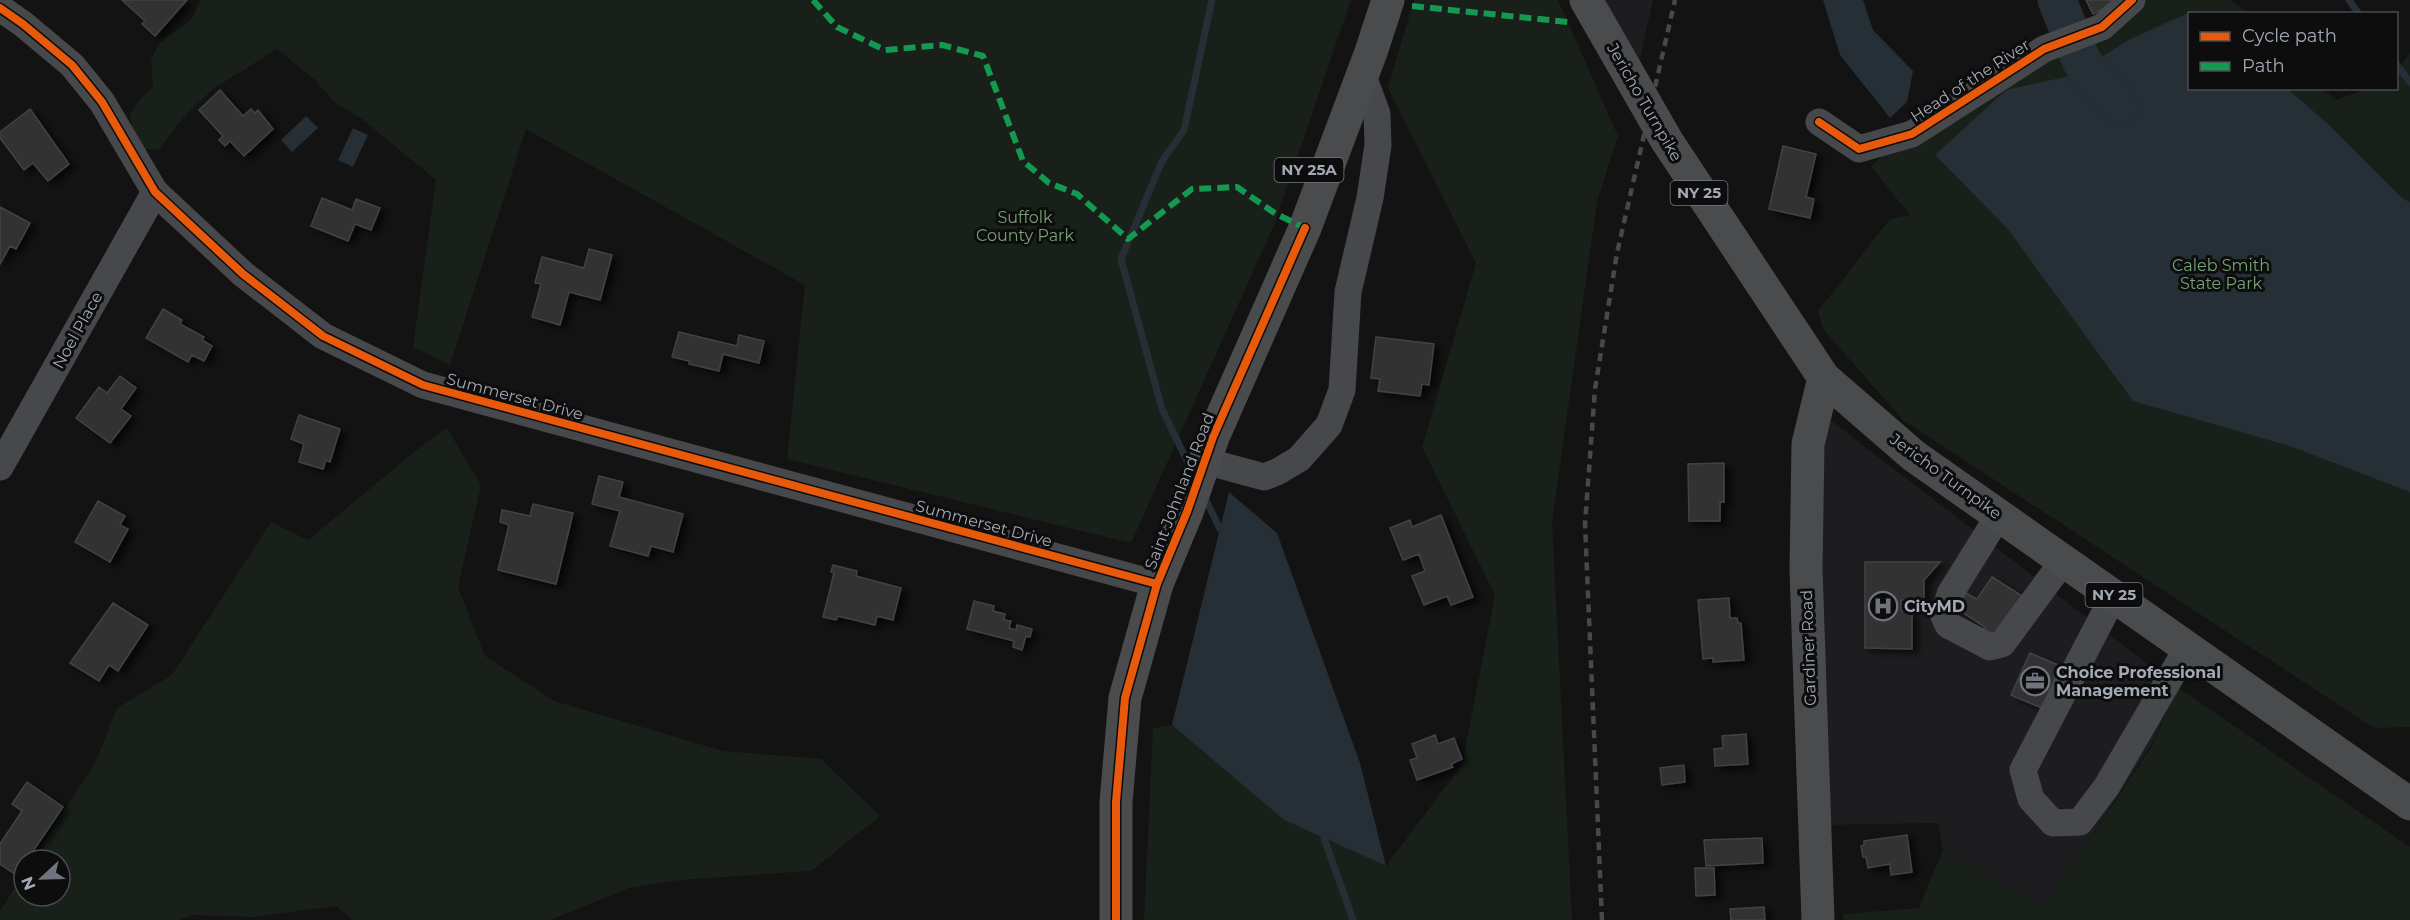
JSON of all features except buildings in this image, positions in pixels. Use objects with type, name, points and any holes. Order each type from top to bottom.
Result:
[{"type":"main road","name":"Saint Johnland Road","points":[[1255,342],[1279,258],[1370,0]]},
{"type":"main road","name":"Saint Johnland Road","points":[[1116,920],[1116,802],[1125,698],[1157,584],[1209,449],[1305,228],[1363,76],[1388,0]]},
{"type":"main road","name":"Jericho Turnpike","points":[[1586,0],[1667,141],[1824,378],[1914,456],[2410,804]]},
{"type":"main road","name":"Gardiner Road","points":[[1818,920],[1806,570],[1808,444],[1824,378]]},
{"type":"street","name":"Head of the River","points":[[1819,122],[1859,148],[1912,134],[2044,49],[2102,27],[2132,0]]},
{"type":"street","name":"Summerset Drive","points":[[0,9],[23,24],[72,65],[102,102],[154,192],[243,274],[323,336],[423,385],[1157,584]]},
{"type":"street","points":[[1209,449],[1264,477],[1299,459],[1329,425],[1342,390],[1348,292],[1370,198],[1377,145],[1377,114],[1363,76]]},
{"type":"street","name":"Noel Place","points":[[0,468],[154,192]]},
{"type":"street","points":[[1999,515],[1950,594],[1944,616],[1948,625],[1990,647],[2002,644],[2064,560]]},
{"type":"street","points":[[2114,595],[2023,770],[2031,799],[2053,823],[2080,822],[2107,786],[2188,647]]},
{"type":"shaded area","points":[[1599,0],[1653,0],[1638,68]]},
{"type":"shaded area","points":[[1823,0],[1863,0],[1873,30],[1913,71],[1907,102],[1890,118],[1840,55]]},
{"type":"shaded area","name":"Caleb Smith State Park","points":[[2188,13],[2188,90],[2289,90],[2329,125],[2403,199],[2410,202],[2410,492],[2290,446],[2133,401],[2007,228],[1935,155],[2006,90],[2074,75],[2128,40]]},
{"type":"shaded area","points":[[306,116],[318,128],[292,152],[281,140]]},
{"type":"shaded area","points":[[353,128],[368,135],[353,167],[338,160]]},
{"type":"shaded area","points":[[1825,416],[2176,686],[2155,739],[2048,903],[2041,905],[1943,850],[1938,823],[1822,825],[1813,500]]},
{"type":"shaded area","points":[[1229,492],[1277,533],[1360,763],[1386,866],[1284,820],[1172,725]]},
{"type":"green space","name":"Suffolk County Park","points":[[201,0],[1351,0],[1274,225],[1131,543],[787,459],[805,285],[526,129],[450,365],[413,347],[436,180],[362,119],[334,102],[315,80],[277,49],[213,89],[184,117],[158,150],[144,149],[130,121],[130,115],[137,103],[153,86],[151,60],[159,43],[192,19]]},
{"type":"green space","points":[[1414,0],[1558,0],[1618,136],[1597,202],[1552,522],[1572,920],[1144,920],[1153,728],[1172,725],[1284,820],[1386,866],[1462,765],[1495,595],[1422,447],[1476,263],[1388,88]]},
{"type":"green space","name":"Caleb Smith State Park","points":[[2148,0],[2230,0],[2248,12],[2188,12],[2188,90],[2324,90],[2336,100],[2364,90],[2398,90],[2398,70],[2410,53],[2410,727],[2374,728],[1903,420],[1823,329],[1818,311],[1890,219],[1910,215],[1871,166],[1978,71],[2009,54],[2097,27]]},
{"type":"green space","points":[[447,428],[481,485],[458,587],[485,656],[554,701],[723,751],[821,759],[880,816],[811,871],[680,880],[629,888],[550,920],[353,920],[336,906],[254,917],[193,915],[178,920],[0,920],[0,911],[12,892],[12,908],[72,908],[72,848],[41,848],[96,761],[117,708],[172,675],[271,522],[308,540],[425,443]]},
{"type":"green space","points":[[2176,686],[2410,847],[2410,920],[1843,920],[1843,914],[1919,908],[1943,850],[2039,903],[2047,903],[2154,743]]},
{"type":"waterway","points":[[1190,467],[1162,409],[1121,259],[1162,161],[1184,130],[1212,0]]},
{"type":"waterway","points":[[2057,0],[2082,62],[2120,108]]},
{"type":"waterway","points":[[2349,0],[2358,12]]},
{"type":"waterway","points":[[2398,67],[2410,82]]},
{"type":"waterway","points":[[1204,496],[1220,529]]},
{"type":"waterway","points":[[1324,838],[1353,920]]},
{"type":"railway","points":[[1602,920],[1585,524],[1595,389],[1617,253],[1675,0]]},
{"type":"marked path","points":[[813,0],[837,27],[885,50],[942,45],[983,56],[1023,161],[1049,183],[1077,194],[1128,239],[1192,189],[1237,187],[1276,214],[1305,228]]},
{"type":"marked path","points":[[1412,6],[1568,22]]},
{"type":"cycle path","points":[[1819,122],[1859,149],[1912,134],[2044,49],[2102,27],[2132,0]]},
{"type":"cycle path","points":[[0,8],[72,65],[102,102],[155,192],[243,274],[323,336],[423,385],[1157,584]]},
{"type":"cycle path","points":[[1116,920],[1116,802],[1125,698],[1157,584],[1187,512],[1213,437],[1305,228]]},
{"type":"place","name":"CityMD","points":[[1883,606]]},
{"type":"place","name":"Choice Professional Management","points":[[2035,681]]}]
